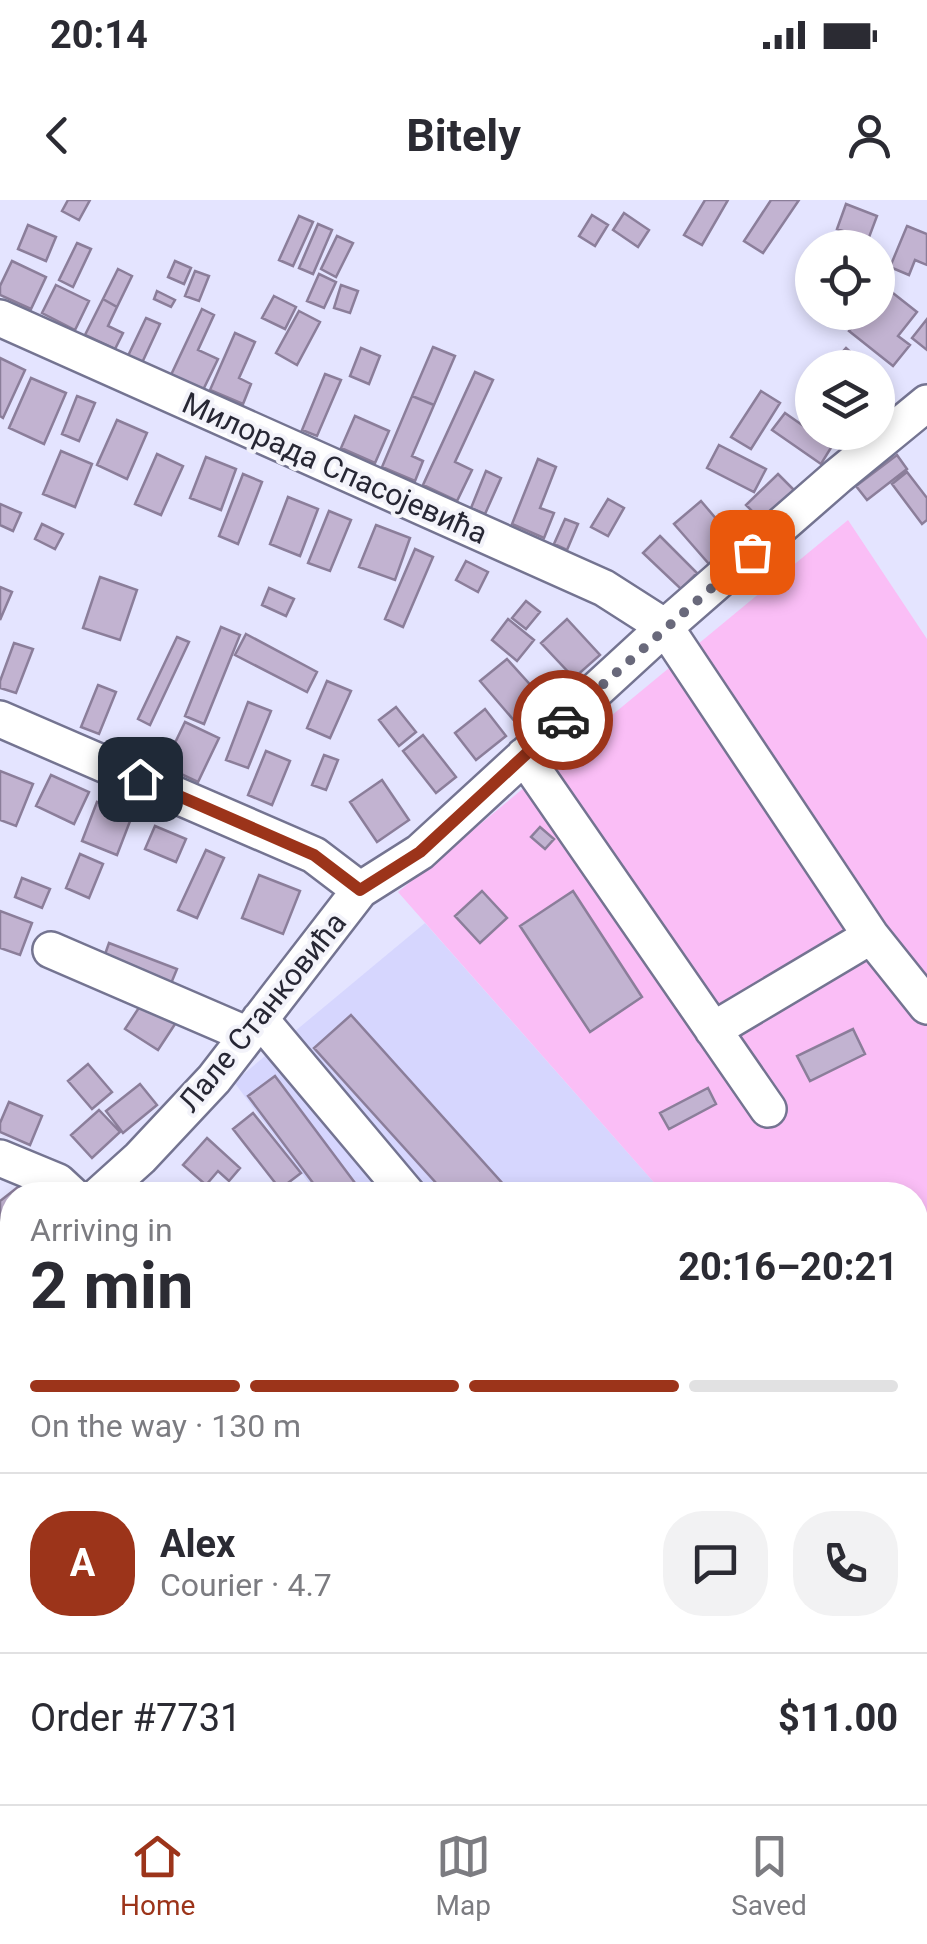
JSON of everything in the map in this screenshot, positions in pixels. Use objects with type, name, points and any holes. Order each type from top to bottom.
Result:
[{"type":"street","name":"Милорада Спасојевића","points":[[0,318],[604,588],[665,627]]},
{"type":"street","name":"Лале Станковића","points":[[113,1182],[202,1092],[360,890],[420,852],[665,627],[927,403]]},
{"type":"street","points":[[665,627],[871,936],[927,1006]]},
{"type":"street","points":[[0,719],[314,855],[360,890]]},
{"type":"street","points":[[524,756],[768,1109]]},
{"type":"street","points":[[714,1030],[871,936]]},
{"type":"street","points":[[51,950],[254,1027],[396,1182]]},
{"type":"street","points":[[0,1158],[58,1182]]},
{"type":"shaded area","points":[[848,520],[927,639],[927,1182],[654,1182],[398,892]]},
{"type":"shaded area","points":[[425,923],[654,1182],[308,1182],[234,1082]]},
{"type":"building","points":[[68,200],[90,200],[79,220],[62,211]]},
{"type":"building","points":[[705,200],[728,200],[702,245],[684,235]]},
{"type":"building","points":[[771,200],[799,200],[763,253],[744,241]]},
{"type":"building","points":[[846,204],[877,216],[872,230],[837,229]]},
{"type":"building","points":[[624,213],[649,230],[638,247],[613,230]]},
{"type":"building","points":[[592,215],[608,225],[595,246],[579,236]]},
{"type":"building","points":[[299,216],[313,222],[293,266],[279,260]]},
{"type":"building","points":[[318,224],[332,230],[313,274],[299,268]]},
{"type":"building","points":[[28,225],[56,237],[46,261],[18,249]]},
{"type":"building","points":[[907,226],[927,234],[927,265],[915,260],[909,275],[895,269],[895,255]]},
{"type":"building","points":[[337,236],[353,243],[336,277],[321,269]]},
{"type":"building","points":[[77,243],[91,249],[73,287],[59,280]]},
{"type":"building","points":[[12,261],[46,277],[31,309],[0,295]]},
{"type":"building","points":[[175,261],[191,268],[184,284],[168,277]]},
{"type":"building","points":[[118,269],[132,276],[117,307],[103,299]]},
{"type":"building","points":[[195,271],[209,276],[199,301],[185,296]]},
{"type":"building","points":[[319,274],[336,282],[324,308],[307,301]]},
{"type":"building","points":[[56,285],[89,301],[75,330],[42,313]]},
{"type":"building","points":[[341,285],[358,291],[350,313],[334,308]]},
{"type":"building","points":[[157,291],[175,300],[171,307],[154,299]]},
{"type":"building","points":[[895,295],[917,312],[898,336],[910,345],[895,364],[895,350],[873,350],[849,331],[895,330]]},
{"type":"building","points":[[274,296],[296,307],[285,329],[262,318]]},
{"type":"building","points":[[103,299],[117,307],[108,326],[123,333],[115,349],[85,335]]},
{"type":"building","points":[[202,309],[214,315],[198,350],[218,359],[203,390],[171,375]]},
{"type":"building","points":[[299,311],[320,322],[297,365],[276,353]]},
{"type":"building","points":[[146,318],[160,324],[141,365],[127,358]]},
{"type":"building","points":[[927,319],[927,350],[912,338]]},
{"type":"building","points":[[235,333],[255,342],[239,378],[251,384],[243,404],[210,390]]},
{"type":"building","points":[[433,347],[455,356],[434,405],[412,396]]},
{"type":"building","points":[[361,348],[380,356],[369,384],[350,376]]},
{"type":"building","points":[[0,358],[25,370],[3,418],[0,416]]},
{"type":"building","points":[[475,372],[493,380],[455,462],[472,470],[457,501],[423,485]]},
{"type":"building","points":[[325,374],[341,380],[317,436],[302,430]]},
{"type":"building","points":[[31,378],[66,393],[44,444],[9,428]]},
{"type":"building","points":[[761,391],[780,403],[751,449],[731,437]]},
{"type":"building","points":[[77,396],[95,403],[79,441],[62,434]]},
{"type":"building","points":[[412,396],[434,405],[412,456],[423,461],[415,481],[382,467]]},
{"type":"building","points":[[785,413],[795,420],[795,446],[772,430]]},
{"type":"building","points":[[355,416],[389,431],[375,463],[341,448]]},
{"type":"building","points":[[117,420],[147,433],[127,479],[97,465]]},
{"type":"building","points":[[719,445],[766,469],[754,492],[707,468]]},
{"type":"building","points":[[801,450],[830,450],[821,464]]},
{"type":"building","points":[[61,451],[92,464],[75,507],[43,494]]},
{"type":"building","points":[[157,454],[183,466],[161,515],[135,504]]},
{"type":"building","points":[[897,455],[907,469],[867,500],[856,486]]},
{"type":"building","points":[[206,457],[236,469],[221,510],[190,498]]},
{"type":"building","points":[[538,459],[556,467],[540,508],[554,513],[544,538],[512,524]]},
{"type":"building","points":[[486,471],[501,478],[485,514],[471,508]]},
{"type":"building","points":[[907,472],[927,498],[927,520],[922,524],[892,484]]},
{"type":"building","points":[[243,474],[262,482],[238,544],[219,536]]},
{"type":"building","points":[[778,474],[796,492],[764,523],[746,505]]},
{"type":"building","points":[[288,497],[318,509],[300,556],[270,544]]},
{"type":"building","points":[[608,499],[624,508],[608,536],[591,527]]},
{"type":"building","points":[[701,501],[735,541],[709,564],[674,524]]},
{"type":"building","points":[[0,504],[21,513],[13,531],[0,525]]},
{"type":"building","points":[[329,511],[351,520],[330,571],[308,563]]},
{"type":"building","points":[[565,519],[578,524],[567,550],[554,544]]},
{"type":"building","points":[[42,524],[63,534],[55,549],[35,539]]},
{"type":"building","points":[[376,525],[410,538],[395,580],[359,567]]},
{"type":"building","points":[[660,536],[697,573],[681,589],[643,553]]},
{"type":"building","points":[[415,549],[433,557],[403,627],[385,619]]},
{"type":"building","points":[[466,561],[488,572],[478,592],[456,580]]},
{"type":"building","points":[[100,577],[137,590],[120,640],[83,628]]},
{"type":"building","points":[[0,587],[12,592],[0,620]]},
{"type":"building","points":[[269,588],[294,599],[286,616],[262,605]]},
{"type":"building","points":[[526,601],[540,612],[526,629],[512,618]]},
{"type":"building","points":[[508,619],[534,640],[517,661],[492,640]]},
{"type":"building","points":[[567,619],[600,655],[574,678],[541,643]]},
{"type":"building","points":[[221,627],[240,635],[204,724],[185,716]]},
{"type":"building","points":[[246,634],[317,672],[307,692],[235,655]]},
{"type":"building","points":[[177,637],[189,642],[150,725],[138,719]]},
{"type":"building","points":[[14,643],[33,649],[16,693],[0,688]]},
{"type":"building","points":[[507,659],[544,700],[517,724],[480,681]]},
{"type":"building","points":[[327,681],[351,691],[330,738],[307,728]]},
{"type":"building","points":[[98,685],[116,692],[99,734],[81,727]]},
{"type":"building","points":[[248,702],[271,711],[248,768],[226,760]]},
{"type":"building","points":[[396,707],[416,732],[399,746],[379,720]]},
{"type":"building","points":[[485,709],[506,736],[476,760],[455,733]]},
{"type":"building","points":[[185,722],[219,738],[198,782],[164,766]]},
{"type":"building","points":[[423,735],[456,777],[436,793],[403,751]]},
{"type":"building","points":[[266,751],[290,761],[272,805],[248,795]]},
{"type":"building","points":[[324,755],[338,760],[326,790],[312,785]]},
{"type":"building","points":[[0,771],[33,784],[16,826],[0,820]]},
{"type":"building","points":[[51,775],[89,792],[74,824],[36,806]]},
{"type":"building","points":[[382,780],[409,820],[377,842],[350,802]]},
{"type":"building","points":[[97,802],[132,816],[117,855],[82,841]]},
{"type":"building","points":[[155,826],[186,839],[176,862],[145,849]]},
{"type":"building","points":[[540,827],[554,839],[545,849],[531,837]]},
{"type":"building","points":[[206,850],[224,858],[197,918],[178,910]]},
{"type":"building","points":[[80,854],[103,864],[89,898],[66,888]]},
{"type":"building","points":[[259,875],[300,891],[283,934],[242,918]]},
{"type":"building","points":[[22,878],[50,889],[42,908],[15,897]]},
{"type":"building","points":[[482,891],[507,918],[480,943],[455,916]]},
{"type":"building","points":[[573,891],[642,997],[590,1032],[520,926]]},
{"type":"building","points":[[0,911],[32,923],[20,955],[0,948]]},
{"type":"building","points":[[109,943],[177,969],[170,986],[103,960]]},
{"type":"building","points":[[146,997],[179,1018],[158,1050],[125,1029]]},
{"type":"building","points":[[351,1015],[501,1182],[435,1182],[314,1048]]},
{"type":"building","points":[[853,1029],[865,1054],[810,1081],[797,1056]]},
{"type":"building","points":[[88,1064],[112,1092],[92,1109],[68,1081]]},
{"type":"building","points":[[275,1076],[354,1182],[312,1182],[248,1096]]},
{"type":"building","points":[[140,1084],[157,1105],[123,1133],[106,1111]]},
{"type":"building","points":[[708,1088],[716,1104],[669,1129],[660,1113]]},
{"type":"building","points":[[9,1102],[42,1116],[30,1145],[0,1132]]},
{"type":"building","points":[[99,1110],[120,1132],[92,1158],[71,1135]]},
{"type":"building","points":[[253,1113],[301,1173],[289,1182],[275,1182],[233,1129]]},
{"type":"building","points":[[207,1138],[240,1168],[229,1181],[218,1171],[209,1182],[203,1182],[183,1165]]},
{"type":"way so far","points":[[563,720],[752,552]]},
{"type":"route","points":[[140,779],[314,855],[360,890],[420,852],[563,720]]}]
